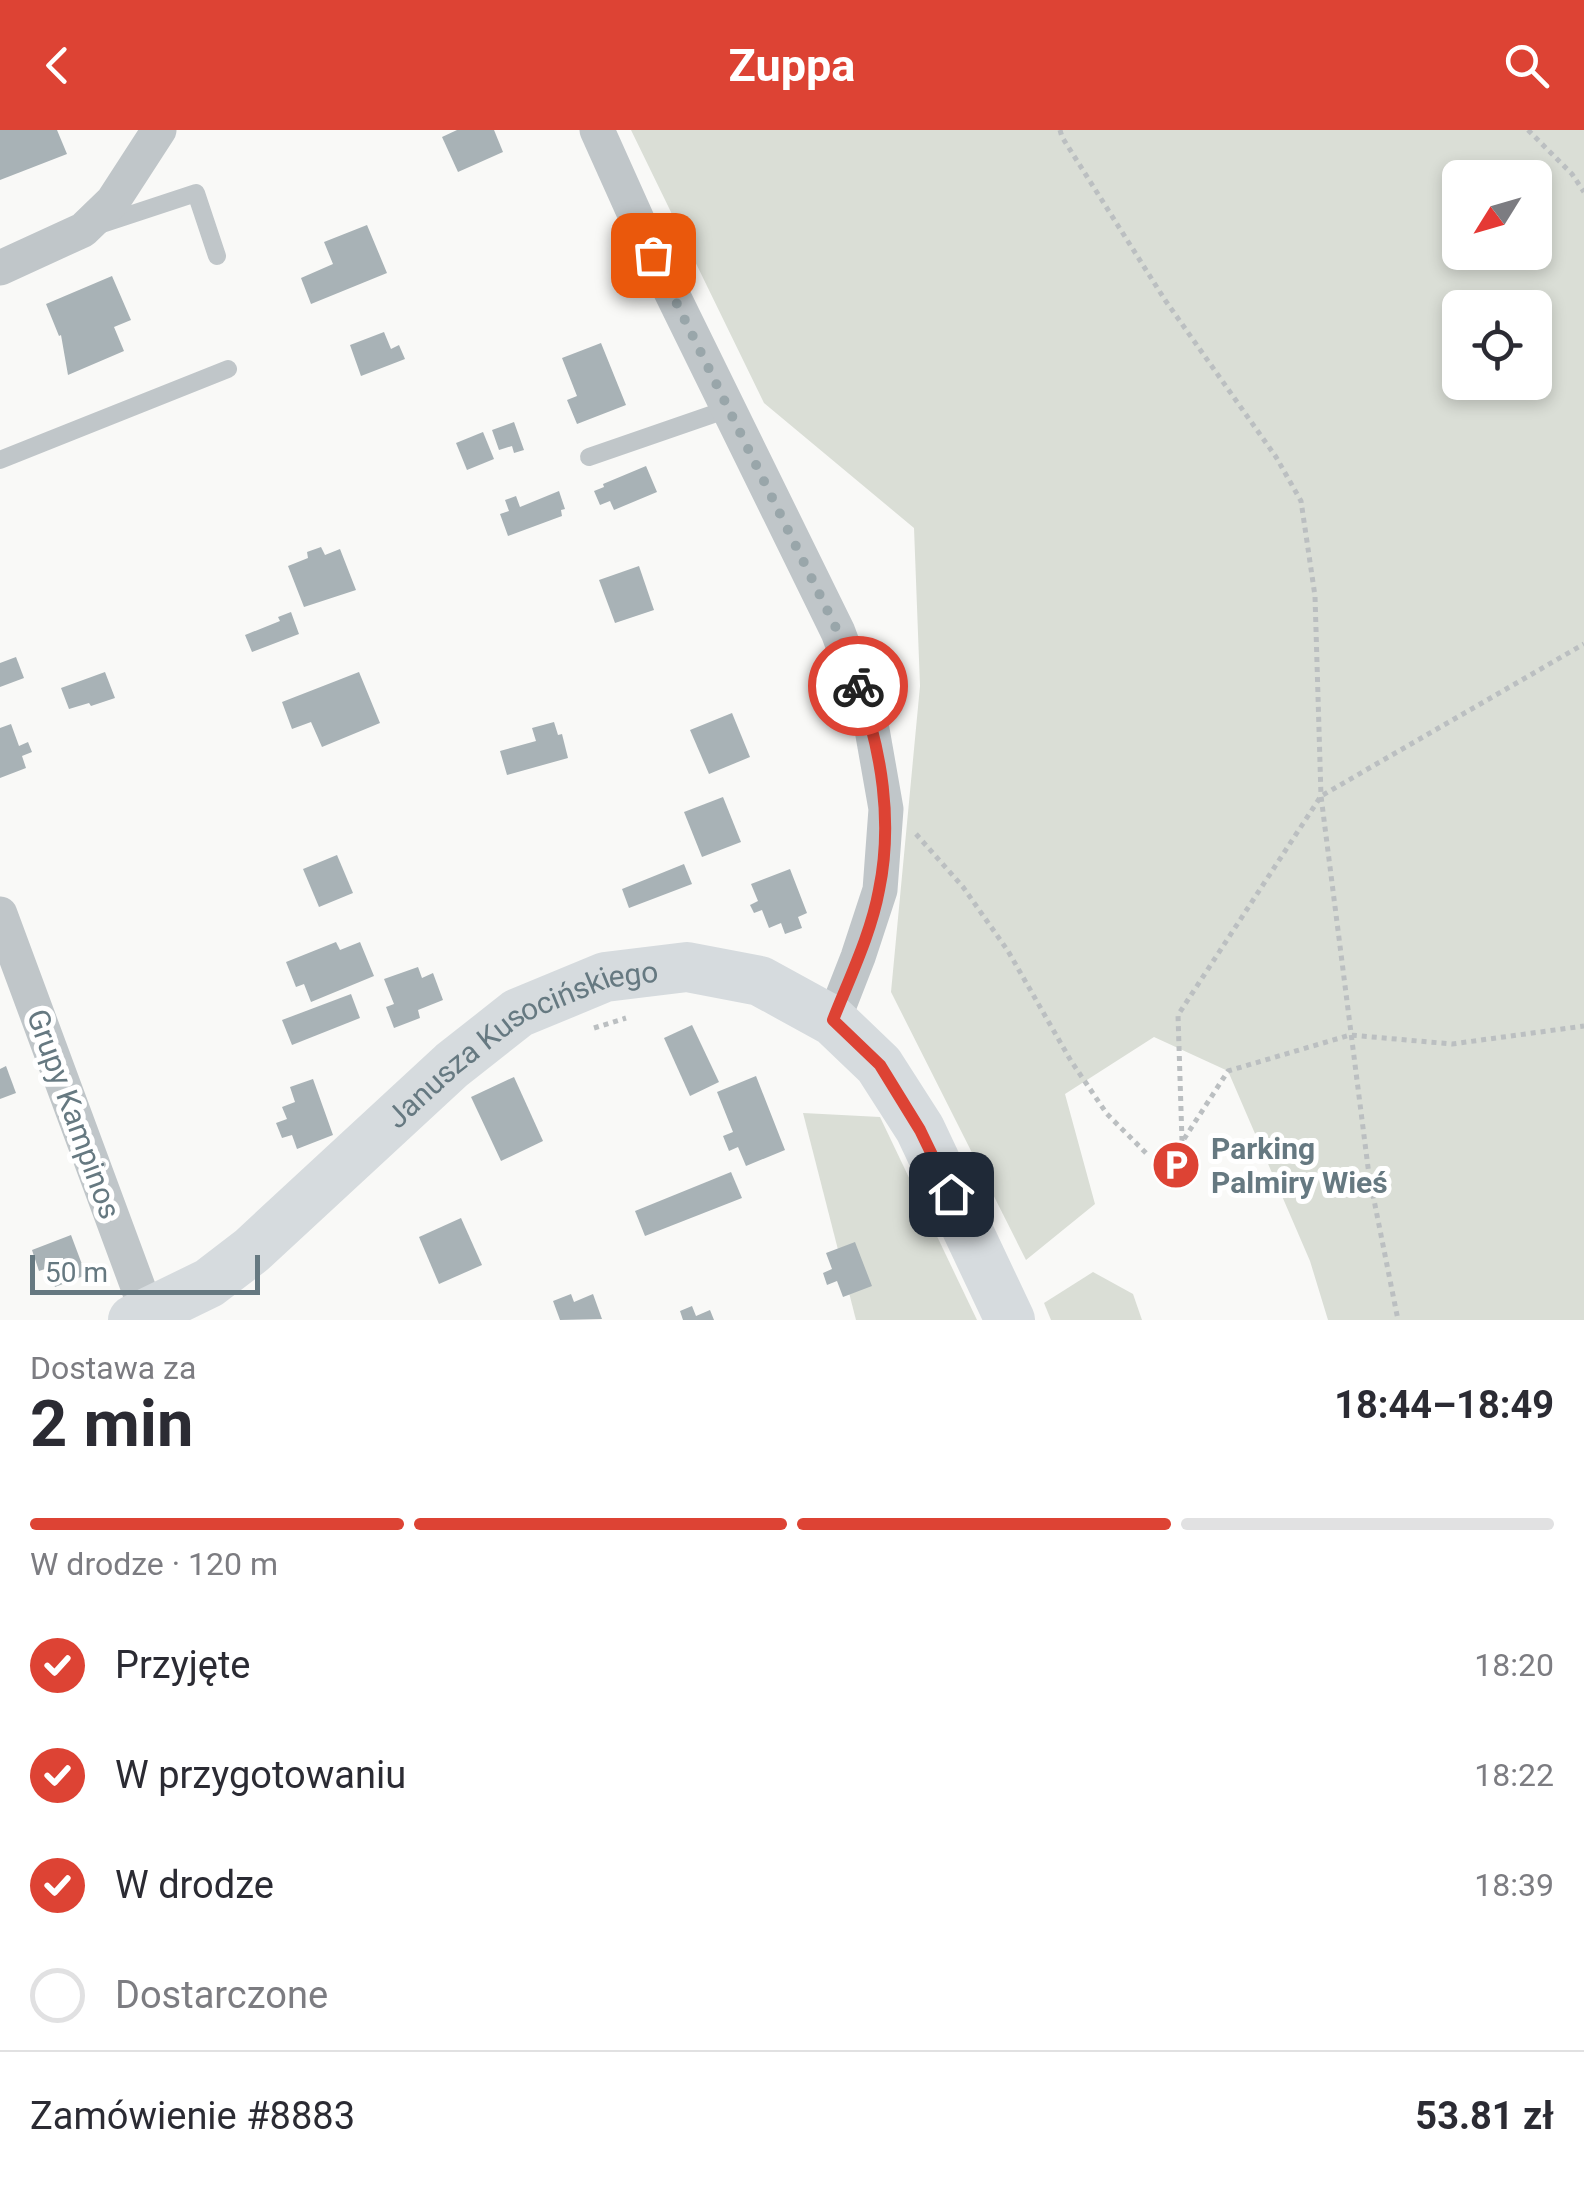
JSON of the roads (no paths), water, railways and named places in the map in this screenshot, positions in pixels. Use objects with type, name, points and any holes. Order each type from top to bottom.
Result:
[{"type":"street","points":[[0,268],[82,230],[113,200],[159,130]]},
{"type":"street","points":[[596,130],[838,632],[870,718],[886,809],[880,890],[833,1020]]},
{"type":"street","name":"Grupy Kampinos","points":[[0,914],[154,1315]]},
{"type":"street","name":"Janusza Kusocińskiego","points":[[154,1315],[252,1250],[452,1066],[518,1014],[605,976],[687,967],[760,982],[833,1020],[880,1065],[920,1130],[1010,1320]]},
{"type":"lane","points":[[82,230],[196,193],[217,256]]},
{"type":"lane","points":[[0,460],[228,369]]},
{"type":"lane","points":[[590,457],[728,409]]},
{"type":"place","name":"Parking Palmiry Wieś","points":[[1176,1165]]}]
